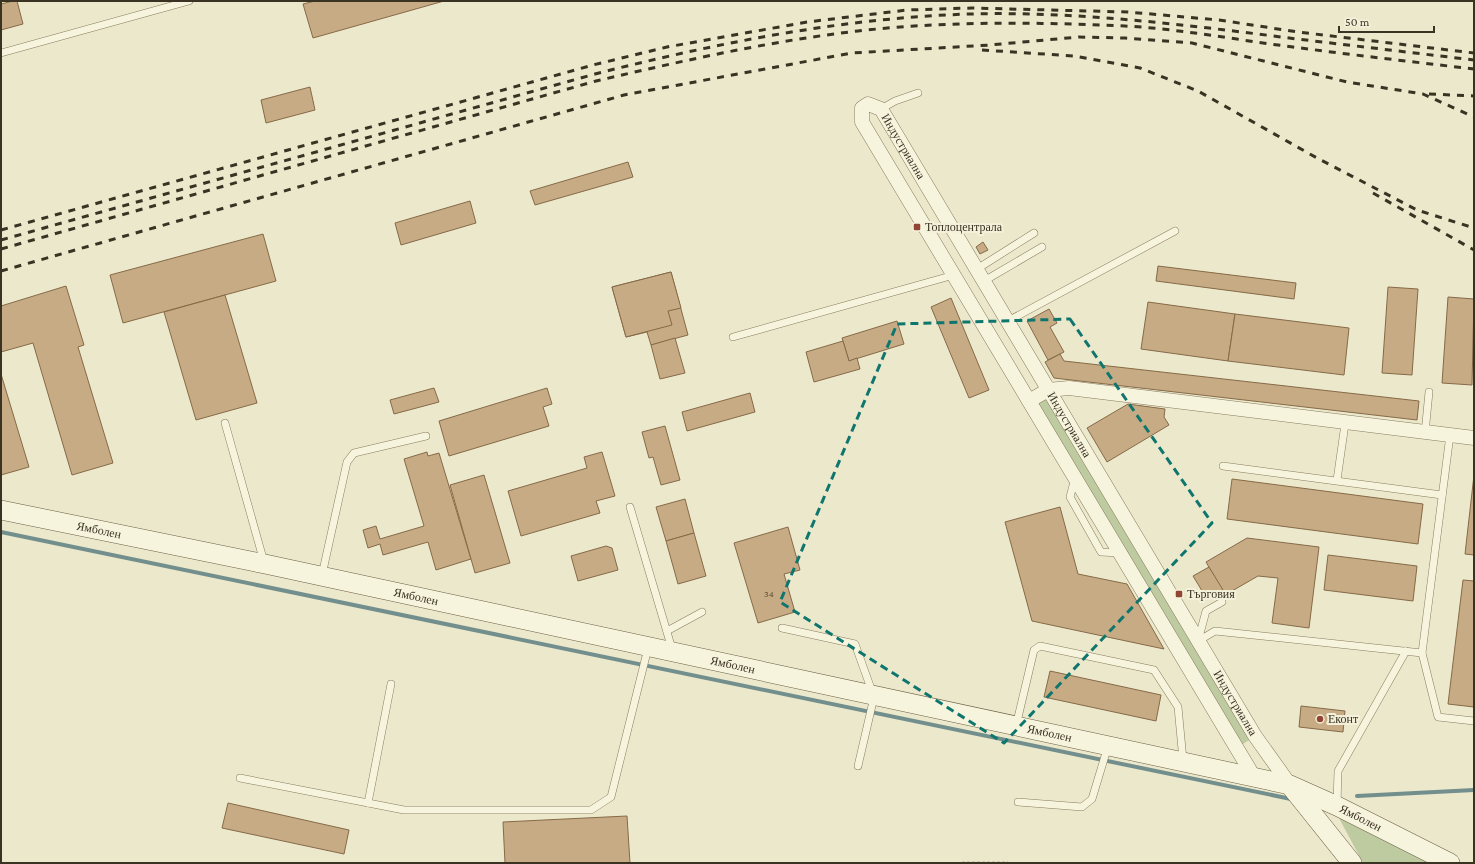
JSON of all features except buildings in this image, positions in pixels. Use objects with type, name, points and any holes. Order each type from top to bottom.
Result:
[{"type":"main road","name":"Ямболен","points":[[1,510],[265,564],[874,697],[1108,745],[1290,785],[1338,806],[1450,863]]},
{"type":"main road","points":[[1290,785],[1352,863]]},
{"type":"street","name":"Индустриална","points":[[1254,777],[862,122],[862,108],[868,104],[881,109],[1255,736],[1290,785]]},
{"type":"street","points":[[954,275],[980,275]]},
{"type":"street","points":[[1029,401],[1048,390],[1069,388],[1346,424],[1474,438]]},
{"type":"street","points":[[1075,478],[1084,448]]},
{"type":"street","points":[[1120,553],[1147,555]]},
{"type":"lane","points":[[1,53],[189,1]]},
{"type":"lane","points":[[881,109],[895,101],[918,92]]},
{"type":"lane","points":[[1008,321],[1175,231]]},
{"type":"lane","points":[[980,275],[1034,233]]},
{"type":"lane","points":[[980,275],[1042,247]]},
{"type":"lane","points":[[733,337],[954,275]]},
{"type":"lane","points":[[1425,433],[1429,392]]},
{"type":"lane","points":[[225,423],[265,564]]},
{"type":"lane","points":[[1337,480],[1346,424]]},
{"type":"lane","points":[[1450,435],[1422,653],[1438,717],[1474,721]]},
{"type":"lane","points":[[322,577],[347,462],[354,453],[426,436]]},
{"type":"lane","points":[[1223,466],[1442,495]]},
{"type":"lane","points":[[630,507],[673,653]]},
{"type":"lane","points":[[1198,641],[1206,611],[1222,602]]},
{"type":"lane","points":[[666,631],[702,612]]},
{"type":"lane","points":[[782,628],[855,644],[874,697],[858,766]]},
{"type":"lane","points":[[1198,641],[1215,631],[1422,653]]},
{"type":"lane","points":[[1016,726],[1034,650],[1040,646],[1154,670],[1178,707],[1183,762]]},
{"type":"lane","points":[[240,778],[404,810],[591,810],[611,797],[648,648]]},
{"type":"lane","points":[[1338,806],[1338,771],[1406,651]]},
{"type":"lane","points":[[368,803],[391,684]]},
{"type":"lane","points":[[1018,802],[1082,806],[1092,799],[1108,745]]},
{"type":"path","points":[[962,863],[1008,863]]},
{"type":"highlighted area","points":[[1070,319],[1212,523],[1004,743],[780,602],[897,324]]},
{"type":"green space","points":[[1048,390],[1255,736],[1237,748],[1029,401]]},
{"type":"green space","points":[[1339,818],[1430,863],[1363,863]]},
{"type":"waterway","points":[[1,532],[1291,799]]},
{"type":"waterway","points":[[1357,796],[1474,790]]},
{"type":"railway","points":[[1,230],[593,65],[667,47],[807,22],[907,10],[972,8],[1128,12],[1219,20],[1298,32],[1474,53]]},
{"type":"railway","points":[[1,240],[595,74],[734,42],[875,21],[922,16],[969,14],[1092,17],[1215,29],[1474,60]]},
{"type":"railway","points":[[1,249],[596,81],[693,59],[825,35],[924,25],[991,23],[1146,27],[1316,50],[1474,69]]},
{"type":"railway","points":[[1,271],[624,95],[852,53],[990,45],[1079,37],[1125,38],[1192,43],[1347,82],[1423,94],[1474,117]]},
{"type":"railway","points":[[982,50],[1074,56],[1140,68],[1198,91],[1317,158],[1417,210],[1474,228]]},
{"type":"railway","points":[[1429,94],[1474,96]]},
{"type":"railway","points":[[1373,193],[1474,250]]},
{"type":"place","name":"Топлоцентрала","points":[[917,227]]},
{"type":"place","name":"Търговия","points":[[1179,594]]},
{"type":"place","name":"Еконт","points":[[1320,719]]}]
